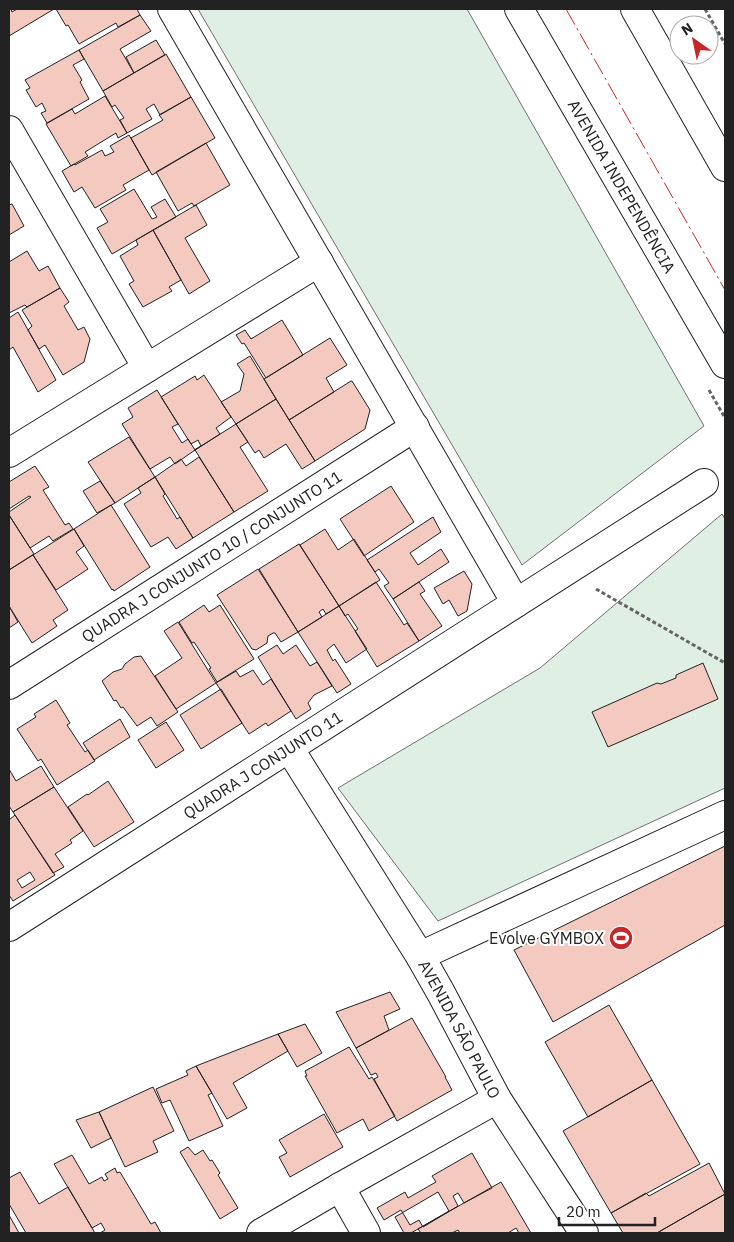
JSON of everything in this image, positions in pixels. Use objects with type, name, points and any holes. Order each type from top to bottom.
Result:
[{"type":"street","points":[[172,9],[516,603]]},
{"type":"street","name":"AVENIDA INDEPENDÊNCIA","points":[[519,9],[725,364]]},
{"type":"street","points":[[635,9],[725,167]]},
{"type":"street","points":[[9,130],[147,368]]},
{"type":"street","points":[[9,453],[319,262]]},
{"type":"street","name":"QUADRA J CONJUNTO 10 / CONJUNTO 11","points":[[9,685],[415,427]]},
{"type":"street","name":"QUADRA J CONJUNTO 11","points":[[9,928],[704,483]]},
{"type":"street","points":[[289,748],[420,956]]},
{"type":"street","name":"AVENIDA SÃO PAULO","points":[[584,1233],[497,1099],[420,956],[725,815]]},
{"type":"street","points":[[261,1233],[497,1099]]},
{"type":"street","points":[[340,1187],[366,1233]]},
{"type":"path","points":[[705,9],[725,44]]},
{"type":"path","points":[[565,572],[725,663]]},
{"type":"green space","points":[[198,9],[467,9],[704,426],[522,565]]},
{"type":"green space","points":[[722,514],[725,519],[725,788],[438,921],[338,788],[540,668]]},
{"type":"building","points":[[9,9],[12,12],[17,9],[54,9],[9,36]]},
{"type":"building","points":[[56,9],[137,9],[140,15],[118,27],[116,23],[79,44]]},
{"type":"building","points":[[140,15],[151,31],[120,49],[134,73],[103,91],[79,50]]},
{"type":"building","points":[[156,40],[165,55],[134,73],[126,57]]},
{"type":"building","points":[[79,50],[84,59],[73,65],[82,80],[80,82],[89,99],[47,123],[41,113],[46,111],[42,103],[36,107],[26,90],[30,88],[25,80]]},
{"type":"building","points":[[166,54],[191,97],[160,115],[154,104],[146,109],[152,119],[127,133],[120,120],[124,118],[115,105],[112,107],[103,91]]},
{"type":"building","points":[[105,96],[127,133],[118,138],[116,133],[85,152],[88,156],[71,166],[46,124],[72,109],[75,114]]},
{"type":"building","points":[[191,97],[215,138],[152,175],[131,138],[163,120],[159,115]]},
{"type":"building","points":[[129,135],[149,170],[123,185],[126,190],[95,208],[82,187],[74,192],[62,171],[102,150],[105,156],[114,152],[110,146]]},
{"type":"building","points":[[206,143],[230,185],[194,206],[192,203],[178,211],[156,172]]},
{"type":"building","points":[[134,189],[152,219],[157,217],[151,207],[165,199],[176,217],[112,254],[97,228],[108,222],[100,209]]},
{"type":"building","points":[[12,204],[24,226],[9,235],[9,205]]},
{"type":"building","points":[[196,205],[207,225],[185,238],[210,281],[189,294],[153,230]]},
{"type":"building","points":[[153,230],[181,280],[169,287],[172,291],[143,307],[129,284],[134,281],[120,256],[138,245],[136,240]]},
{"type":"building","points":[[27,251],[39,271],[48,266],[60,288],[27,307],[25,305],[9,313],[9,262]]},
{"type":"building","points":[[60,288],[69,302],[64,306],[78,330],[84,327],[90,339],[84,362],[63,375],[45,345],[39,349],[28,330],[32,326],[22,310]]},
{"type":"building","points":[[18,312],[56,380],[38,392],[13,347],[9,350],[9,318]]},
{"type":"building","points":[[282,320],[303,355],[266,378],[244,343],[242,344],[236,335],[245,330],[251,339]]},
{"type":"building","points":[[330,338],[347,365],[326,378],[334,392],[289,420],[264,379]]},
{"type":"building","points":[[250,356],[276,399],[236,424],[221,402],[240,391],[244,374],[237,364]]},
{"type":"building","points":[[204,375],[231,417],[216,428],[220,434],[195,450],[194,450],[201,446],[198,440],[191,444],[161,397],[195,376],[197,380]]},
{"type":"building","points":[[351,381],[370,410],[365,429],[315,461],[289,420]]},
{"type":"building","points":[[157,390],[178,424],[172,427],[182,443],[188,439],[195,450],[175,464],[170,457],[150,469],[122,424],[133,417],[128,408]]},
{"type":"building","points":[[276,399],[315,461],[302,469],[286,444],[264,458],[259,450],[255,453],[236,424]]},
{"type":"building","points":[[236,424],[248,442],[240,447],[268,491],[234,512],[195,450]]},
{"type":"building","points":[[129,437],[155,477],[115,503],[88,462]]},
{"type":"building","points":[[199,457],[234,512],[193,538],[155,477],[181,459],[186,466]]},
{"type":"building","points":[[35,466],[49,487],[43,490],[65,525],[69,523],[73,529],[53,541],[49,536],[30,548],[9,515],[9,512],[31,497],[29,496],[9,509],[9,482]]},
{"type":"building","points":[[155,477],[165,494],[163,496],[177,519],[180,517],[193,538],[176,549],[168,537],[151,547],[124,504],[141,493],[138,488]]},
{"type":"building","points":[[100,481],[115,503],[97,513],[83,491]]},
{"type":"building","points":[[391,486],[414,522],[364,556],[340,519]]},
{"type":"building","points":[[111,505],[150,567],[114,591],[74,529]]},
{"type":"building","points":[[9,515],[34,554],[9,570]]},
{"type":"building","points":[[433,517],[441,532],[410,553],[418,565],[441,549],[449,562],[393,599],[384,586],[389,583],[379,569],[375,572],[367,560]]},
{"type":"building","points":[[74,529],[84,546],[76,552],[88,569],[56,590],[33,555]]},
{"type":"building","points":[[325,529],[338,550],[354,539],[380,580],[339,606],[300,545]]},
{"type":"building","points":[[299,544],[339,606],[326,614],[323,609],[319,612],[322,617],[298,632],[259,569]]},
{"type":"building","points":[[33,555],[68,610],[53,620],[57,626],[32,643],[9,606],[9,570]]},
{"type":"building","points":[[258,569],[298,632],[281,642],[273,633],[268,636],[267,643],[256,650],[252,649],[217,595]]},
{"type":"building","points":[[464,571],[472,584],[467,611],[458,616],[449,600],[443,604],[434,588]]},
{"type":"building","points":[[376,582],[404,625],[407,623],[419,641],[377,667],[355,631],[358,629],[348,614],[345,616],[339,606]]},
{"type":"building","points":[[419,582],[425,591],[420,594],[442,626],[419,641],[393,599]]},
{"type":"building","points":[[204,605],[209,612],[220,605],[254,659],[217,682],[209,669],[211,668],[179,622]]},
{"type":"building","points":[[9,606],[18,622],[9,628]]},
{"type":"building","points":[[339,606],[367,649],[346,663],[334,644],[327,650],[351,684],[337,693],[298,632]]},
{"type":"building","points":[[178,622],[216,683],[176,709],[155,676],[182,658],[164,631]]},
{"type":"building","points":[[277,645],[283,654],[296,645],[310,666],[317,662],[332,686],[314,695],[308,703],[311,709],[296,719],[258,657]]},
{"type":"building","points":[[141,656],[178,712],[157,726],[151,717],[137,726],[123,707],[121,708],[116,700],[114,701],[102,681],[113,672],[122,669],[134,657]]},
{"type":"building","points":[[703,663],[718,699],[608,747],[592,712],[657,683],[661,684],[676,678],[676,675]]},
{"type":"building","points":[[253,670],[263,685],[271,679],[291,711],[268,726],[266,723],[249,734],[216,683],[236,671],[240,677]]},
{"type":"building","points":[[221,689],[242,723],[201,749],[180,715]]},
{"type":"building","points":[[56,700],[70,723],[67,725],[85,752],[88,750],[95,761],[57,785],[41,759],[38,761],[17,729],[36,717],[34,714]]},
{"type":"building","points":[[120,719],[130,737],[94,760],[83,743]]},
{"type":"building","points":[[166,722],[184,750],[156,768],[138,740]]},
{"type":"building","points":[[41,766],[54,787],[13,812],[9,806],[9,769],[16,781]]},
{"type":"building","points":[[108,781],[134,822],[94,847],[68,807]]},
{"type":"building","points":[[54,787],[83,831],[70,840],[72,843],[55,854],[64,867],[53,873],[13,812]]},
{"type":"building","points":[[15,815],[55,875],[13,901],[9,895],[9,820]],"holes":[[[30,872],[35,880],[22,888],[17,880]]]},
{"type":"building","name":"Evolve GYMBOX","points":[[725,846],[725,925],[553,1022],[514,950]]},
{"type":"building","points":[[390,992],[400,1009],[384,1016],[389,1030],[356,1048],[336,1012]]},
{"type":"building","points":[[609,1005],[652,1080],[588,1117],[545,1042]]},
{"type":"building","points":[[412,1018],[452,1090],[397,1121],[374,1079],[378,1077],[376,1073],[371,1075],[356,1048]]},
{"type":"building","points":[[305,1024],[322,1053],[297,1067],[278,1034]]},
{"type":"building","points":[[278,1034],[288,1051],[233,1083],[247,1108],[227,1119],[196,1066]]},
{"type":"building","points":[[349,1047],[369,1079],[372,1077],[395,1116],[369,1131],[363,1119],[337,1133],[305,1076],[307,1076],[305,1071]]},
{"type":"building","points":[[196,1066],[212,1093],[208,1095],[223,1126],[189,1141],[170,1100],[162,1103],[156,1089],[188,1075],[186,1071]]},
{"type":"building","points":[[652,1080],[700,1164],[611,1213],[563,1131]]},
{"type":"building","points":[[153,1087],[174,1131],[153,1141],[158,1152],[125,1167],[99,1112]]},
{"type":"building","points":[[99,1112],[111,1138],[91,1148],[76,1120]]},
{"type":"building","points":[[324,1114],[343,1147],[290,1177],[279,1157],[287,1153],[279,1140]]},
{"type":"building","points":[[188,1147],[195,1155],[203,1150],[210,1161],[212,1160],[220,1173],[218,1175],[238,1208],[220,1219],[180,1152]]},
{"type":"building","points":[[472,1153],[492,1188],[464,1203],[458,1193],[453,1196],[458,1206],[423,1227],[419,1220],[410,1225],[401,1210],[384,1220],[377,1208],[405,1192],[408,1198],[436,1182],[432,1176]]},
{"type":"building","points":[[72,1155],[89,1184],[102,1177],[104,1181],[108,1179],[105,1174],[115,1168],[117,1173],[120,1172],[151,1224],[155,1222],[161,1233],[100,1233],[105,1230],[101,1223],[92,1228],[54,1164]]},
{"type":"building","points":[[709,1163],[725,1194],[657,1233],[623,1233],[611,1213],[646,1193],[649,1196]]},
{"type":"building","points":[[20,1172],[39,1204],[68,1187],[95,1233],[26,1233],[9,1204],[9,1178]]},
{"type":"building","points":[[501,1182],[531,1233],[519,1233],[516,1228],[508,1233],[460,1233],[458,1230],[452,1233],[421,1233],[418,1229]]},
{"type":"building","points":[[438,1192],[449,1211],[411,1233],[404,1233],[395,1217]]},
{"type":"building","points":[[725,1194],[725,1233],[657,1233],[662,1230]]},
{"type":"building","points":[[9,1215],[19,1233],[9,1233]]},
{"type":"power","points":[[566,9],[725,290]]},
{"type":"place","name":"Evolve GYMBOX","points":[[621,938]]}]
